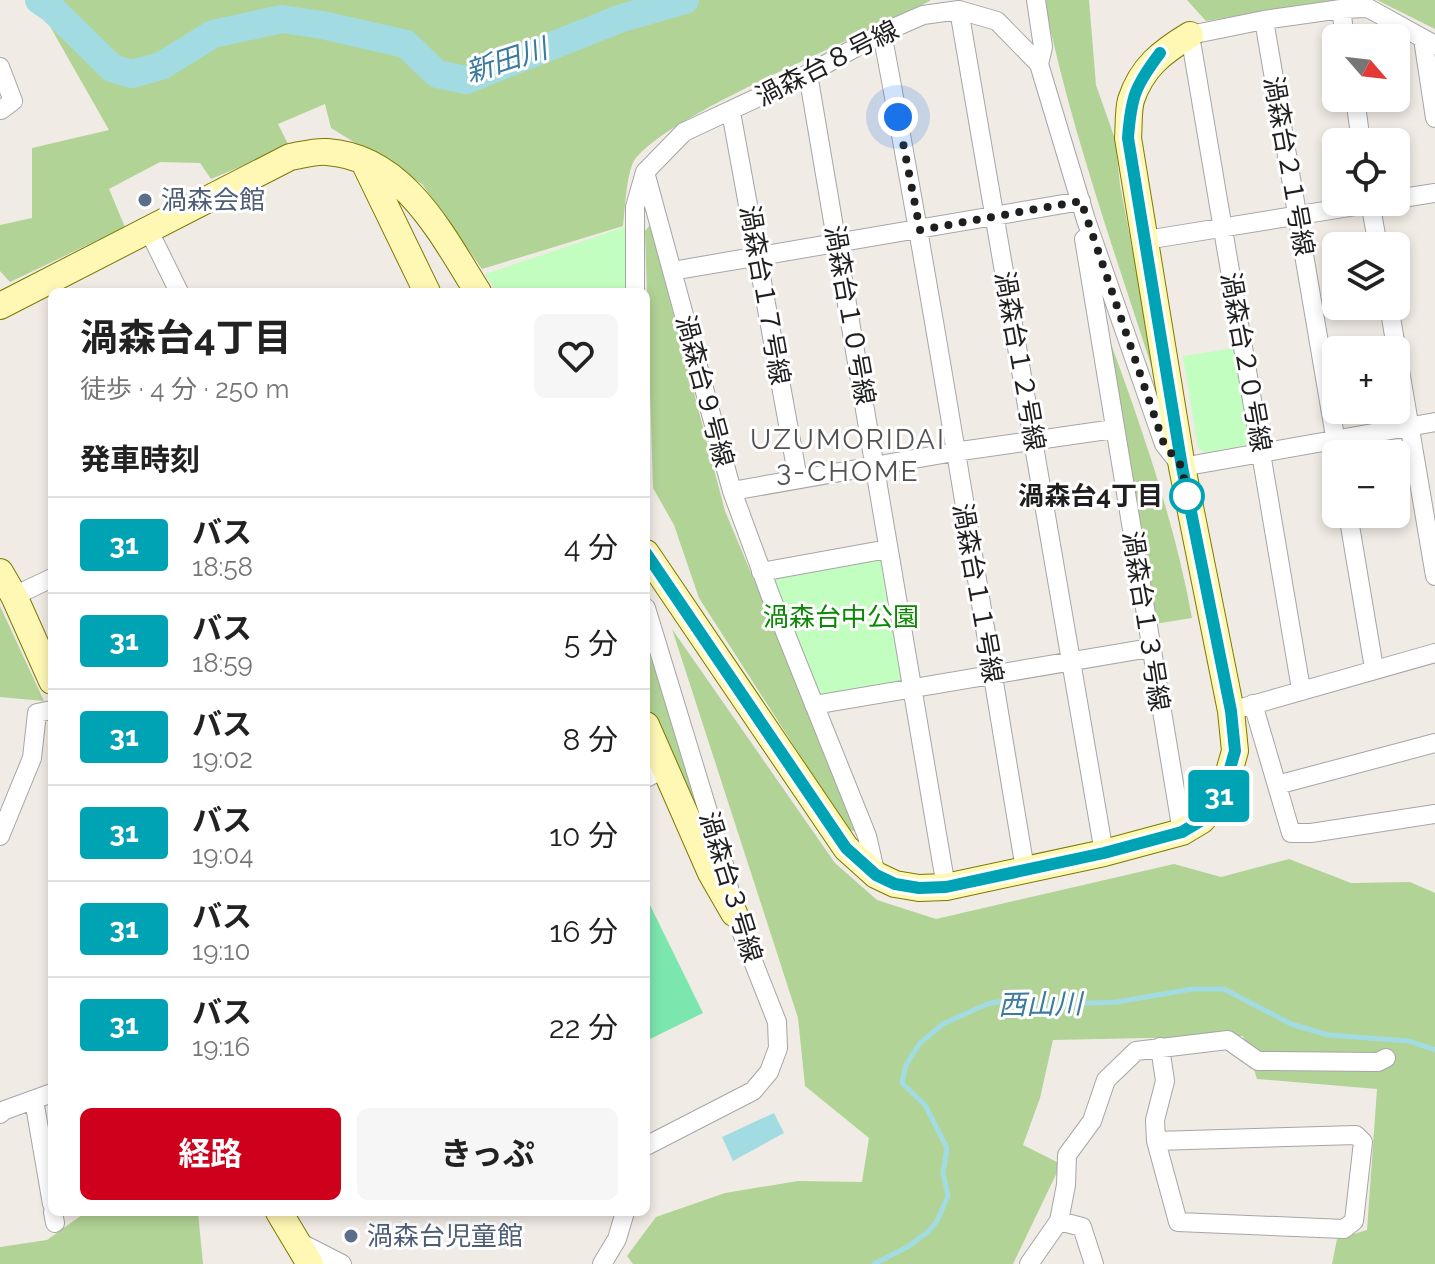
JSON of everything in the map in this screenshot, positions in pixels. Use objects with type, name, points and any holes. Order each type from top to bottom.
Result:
[{"type":"street","points":[[1036,0],[1043,47],[1039,64]]},
{"type":"street","points":[[1432,818],[1291,833],[1277,785],[1242,708],[1182,467],[1128,138],[1131,101],[1146,71],[1160,53],[1190,35],[1341,9],[1368,8],[1429,42],[1435,118]]},
{"type":"street","points":[[1341,9],[1343,24]]},
{"type":"street","name":"渦森台８号線","points":[[635,288],[635,207],[645,172],[684,132],[731,112],[882,33],[923,15],[959,10],[997,21],[1039,64],[1086,220],[1164,444],[1182,467]]},
{"type":"street","name":"渦森台１２号線","points":[[959,10],[1104,853]]},
{"type":"street","name":"渦森台２１号線","points":[[1264,20],[1336,440]]},
{"type":"street","name":"渦森台１１号線","points":[[882,33],[920,230],[954,452],[1025,869]]},
{"type":"street","name":"渦森台２０号線","points":[[1190,35],[1301,689]]},
{"type":"street","points":[[0,67],[13,101],[1,110]]},
{"type":"street","name":"渦森台１０号線","points":[[808,74],[946,887]]},
{"type":"street","name":"渦森台１７号線","points":[[731,112],[798,479]]},
{"type":"street","points":[[0,306],[290,157],[326,152],[364,160],[400,184],[429,215],[475,288]]},
{"type":"street","points":[[364,160],[425,288]]},
{"type":"street","name":"渦森台９号線","points":[[645,172],[732,491],[761,572],[867,836],[876,875]]},
{"type":"street","points":[[1410,197],[1435,193]]},
{"type":"street","points":[[672,271],[1081,201]]},
{"type":"street","points":[[1146,240],[1322,212]]},
{"type":"street","name":"渦森台１３号線","points":[[1086,220],[1084,241],[1182,832]]},
{"type":"street","points":[[148,229],[177,288]]},
{"type":"street","points":[[1391,320],[1435,576]]},
{"type":"street","points":[[1363,440],[1435,422]]},
{"type":"street","points":[[732,491],[954,452],[1114,429]]},
{"type":"street","points":[[1182,467],[1261,451],[1322,448]]},
{"type":"street","points":[[1350,528],[1374,668]]},
{"type":"street","points":[[761,572],[888,549]]},
{"type":"street","points":[[650,559],[846,848],[876,875],[895,884],[919,888],[946,887],[1104,853],[1182,832],[1202,820],[1215,804],[1227,779],[1235,751],[1242,708]]},
{"type":"street","points":[[0,572],[48,672]]},
{"type":"street","points":[[14,596],[48,580]]},
{"type":"street","name":"渦森台３号線","points":[[650,621],[724,864],[734,913],[777,1022],[778,1048],[769,1072],[753,1091],[650,1144]]},
{"type":"street","points":[[814,705],[1150,648]]},
{"type":"street","points":[[1242,708],[1435,653]]},
{"type":"street","points":[[0,836],[32,758],[37,713],[48,711]]},
{"type":"street","points":[[1277,785],[1435,743]]},
{"type":"street","points":[[650,747],[655,774],[734,913]]},
{"type":"street","points":[[1029,1264],[1059,1221],[1066,1185],[1067,1155],[1092,1121],[1106,1080],[1136,1051],[1228,1040],[1258,1061],[1378,1062],[1386,1058]]},
{"type":"street","points":[[1156,1141],[1356,1135],[1363,1142],[1354,1221],[1344,1229],[1178,1222],[1156,1141],[1155,1120],[1165,1081],[1160,1047]]},
{"type":"street","points":[[0,1114],[43,1097],[48,1156]]},
{"type":"street","points":[[281,1216],[310,1264]]},
{"type":"street","points":[[602,1264],[617,1239],[624,1216]]},
{"type":"street","points":[[1059,1221],[1082,1227],[1094,1264]]},
{"type":"street","points":[[294,1240],[342,1264]]},
{"type":"green space","points":[[35,0],[931,0],[720,101],[648,146],[632,165],[623,226],[482,269],[422,184],[331,128],[325,104],[278,124],[289,146],[211,179],[200,163],[160,162],[109,189],[125,227],[10,282],[0,271],[0,225],[32,218],[32,148],[109,130]]},
{"type":"green space","points":[[1044,0],[1089,0],[1096,85],[1115,139],[1120,185],[1159,390],[1081,147]]},
{"type":"green space","points":[[1187,0],[1339,0],[1206,21]]},
{"type":"green space","points":[[1377,0],[1435,0],[1435,29]]},
{"type":"green space","points":[[650,225],[725,511],[860,832],[848,830],[699,598],[674,525],[653,488],[650,288],[647,288],[645,231]]},
{"type":"green space","points":[[625,227],[626,288],[494,288],[485,274]]},
{"type":"green space","points":[[1092,292],[1162,494],[1192,618],[1154,624]]},
{"type":"green space","points":[[1235,348],[1251,439],[1247,445],[1206,453],[1198,448],[1183,356]]},
{"type":"green space","name":"渦森台中公園","points":[[883,556],[905,682],[818,697],[770,578]]},
{"type":"green space","points":[[0,606],[44,701],[0,697]]},
{"type":"green space","points":[[672,629],[835,863],[877,900],[936,919],[1174,864],[1221,877],[1289,859],[1351,883],[1410,882],[1435,893],[1435,1264],[1332,1264],[1337,1239],[1367,1230],[1377,1089],[1257,1079],[1243,1036],[1053,1040],[1040,1098],[1023,1145],[1061,1164],[1013,1264],[633,1264],[627,1256],[656,1217],[725,1193],[798,1181],[862,1182],[869,1138],[805,1086],[798,1018]]},
{"type":"green space","points":[[650,656],[718,861],[687,787],[650,718]]},
{"type":"green space","points":[[650,905],[703,1013],[650,1039]]},
{"type":"green space","points":[[80,1216],[198,1216],[203,1264],[0,1264],[0,1247],[47,1240]]},
{"type":"water","points":[[774,1113],[784,1133],[733,1161],[722,1137]]},
{"type":"waterway","name":"新田川","points":[[39,0],[112,68],[132,74],[161,66],[213,34],[282,19],[406,44],[437,74],[466,80],[622,18],[685,0]]},
{"type":"waterway","name":"西山川","points":[[874,1264],[909,1246],[929,1231],[948,1196],[943,1173],[947,1148],[925,1105],[902,1083],[906,1065],[920,1043],[943,1024],[987,1004],[1003,1001],[1043,1005],[1117,1002],[1192,989],[1224,989],[1291,1024],[1328,1035],[1409,1041],[1435,1050]]},
{"type":"bus line","name":"31","points":[[650,559],[846,848],[876,875],[895,884],[919,888],[946,887],[1104,853],[1182,832],[1202,820],[1215,804],[1227,779],[1235,751],[1231,711],[1182,467],[1128,138],[1131,101],[1146,71],[1160,53]]},
{"type":"place","name":"渦森会館","points":[[145,200]]},
{"type":"place","name":"渦森台4丁目","points":[[1187,496]]},
{"type":"place","name":"渦森台児童館","points":[[351,1236]]},
{"type":"district","name":"UZUMORIDAI 3-CHOME","points":[[848,455]]},
{"type":"route","points":[[898,117],[920,230],[1081,201],[1164,444],[1182,467],[1187,496]]}]
